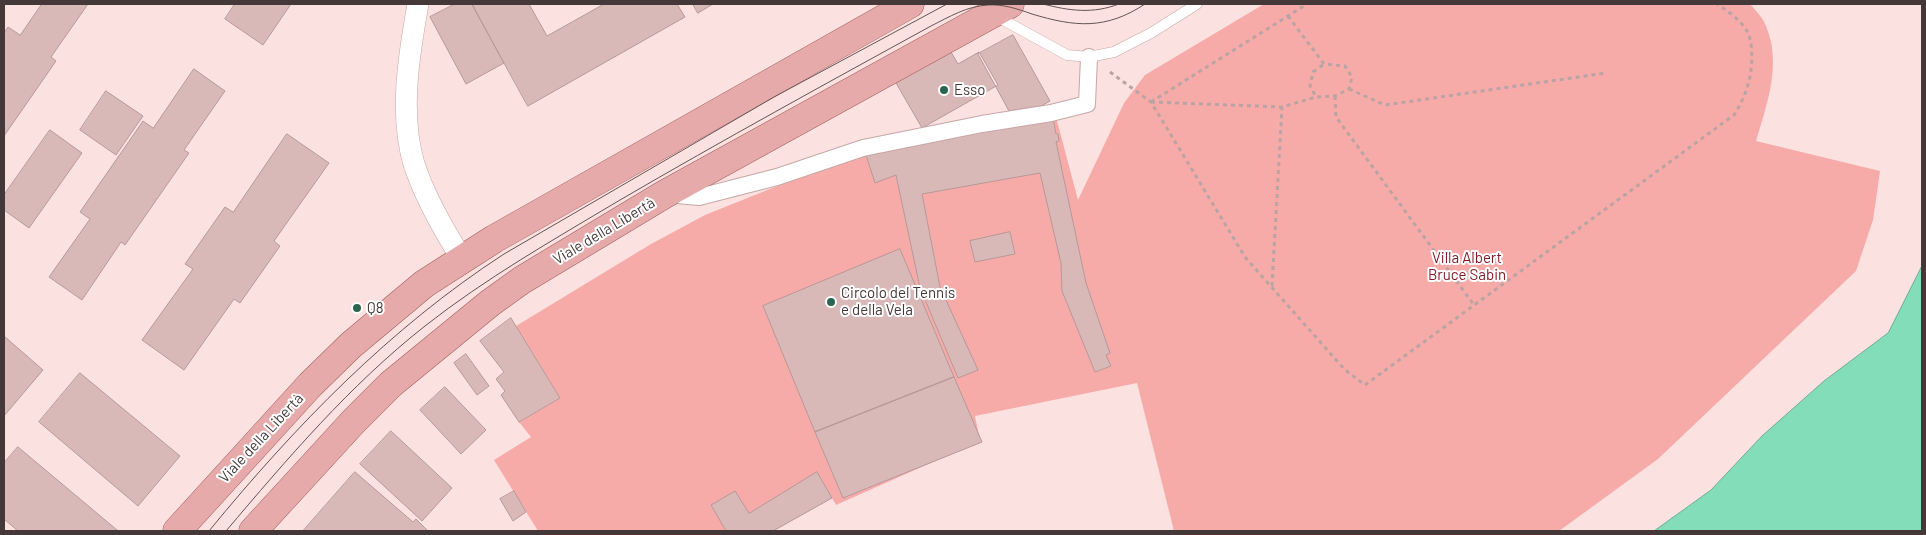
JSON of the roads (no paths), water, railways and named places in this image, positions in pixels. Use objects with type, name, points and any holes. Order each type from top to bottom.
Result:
[{"type":"main road","name":"Viale della Libertà","points":[[177,531],[310,385],[351,345],[424,284],[494,239],[910,4]]},
{"type":"main road","name":"Viale della Libertà","points":[[253,531],[353,422],[391,384],[464,322],[522,280],[665,194],[1002,9]]},
{"type":"street","points":[[418,4],[412,37],[409,76],[409,139],[414,163],[425,194],[462,260]]},
{"type":"street","points":[[665,194],[699,197],[777,177],[863,148],[1051,113],[1088,104],[1089,58]]},
{"type":"lane","points":[[1002,9],[1067,55],[1089,58],[1114,52],[1151,34],[1196,4]]},
{"type":"tram line","points":[[209,531],[275,454],[346,381],[383,346],[462,283],[504,254],[774,97],[947,4]]},
{"type":"tram line","points":[[1043,4],[1081,10],[1100,9],[1119,4]]},
{"type":"tram line","points":[[226,531],[296,450],[345,398],[397,349],[425,326],[448,308],[520,260],[659,178],[931,26],[965,10],[980,6],[999,5],[1062,22],[1090,24],[1117,18],[1145,4]]},
{"type":"place","name":"Esso","points":[[944,90]]},
{"type":"place","name":"Circolo del Tennis e della Vela","points":[[831,302]]},
{"type":"place","name":"Q8","points":[[357,308]]},
{"type":"park label","name":"Villa Albert Bruce Sabin","points":[[1467,266]]}]
